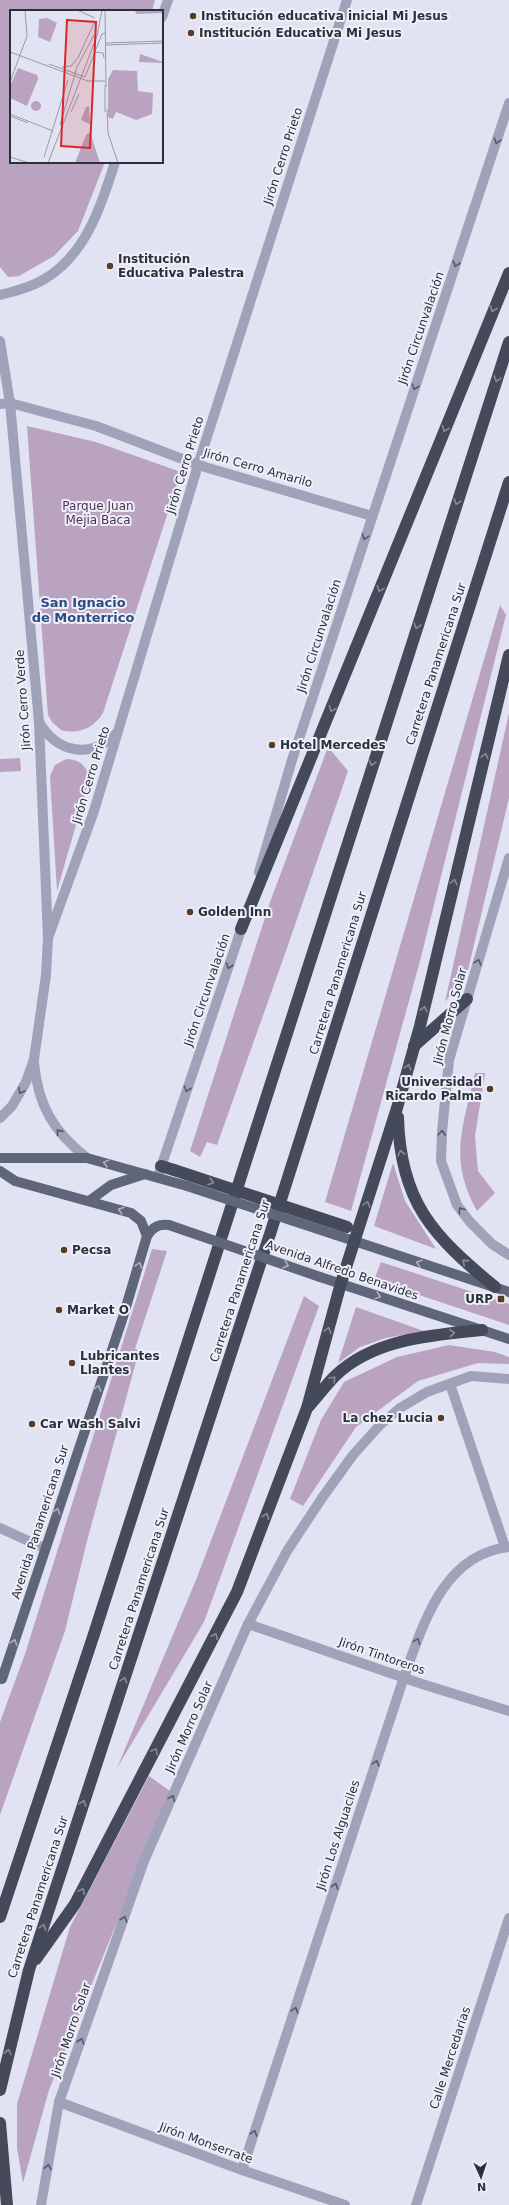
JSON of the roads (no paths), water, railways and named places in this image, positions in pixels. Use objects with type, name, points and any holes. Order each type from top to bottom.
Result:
[{"type":"highway","points":[[241,929],[509,273]]},
{"type":"highway","points":[[0,1917],[95,1631],[509,342]]},
{"type":"highway","name":"Carretera Panamericana Sur","points":[[0,2090],[28,1970],[271,1230],[509,482]]},
{"type":"highway","points":[[28,1970],[76,1904],[237,1592],[307,1408],[341,1284],[353,1233],[397,1108],[414,1046],[509,656]]},
{"type":"highway","points":[[414,1046],[467,999]]},
{"type":"highway","points":[[397,1108],[398,1143],[416,1205],[457,1256],[495,1287]]},
{"type":"highway","points":[[159,1172],[174,1170],[353,1233]]},
{"type":"highway","points":[[307,1408],[336,1375],[369,1353],[404,1341],[482,1330]]},
{"type":"highway","points":[[0,2123],[7,2205]]},
{"type":"main road","points":[[0,1158],[87,1158],[144,1174]]},
{"type":"main road","points":[[0,1171],[15,1181],[131,1213],[141,1221],[147,1236]]},
{"type":"main road","points":[[89,1201],[111,1185],[144,1174],[159,1172],[187,1186],[336,1235],[353,1233],[509,1292]]},
{"type":"main road","name":"Avenida Alfredo Benavides","points":[[147,1236],[153,1228],[161,1224],[169,1225],[320,1277],[509,1339]]},
{"type":"main road","name":"Avenida Panamericana Sur","points":[[1,1679],[123,1317],[147,1236]]},
{"type":"street","points":[[163,14],[168,0]]},
{"type":"street","name":"Jirón Cerro Prieto","points":[[48,938],[94,811],[198,465],[347,0]]},
{"type":"street","name":"Jirón Circunvalación","points":[[159,1172],[241,929],[292,760],[509,103]]},
{"type":"street","points":[[0,296],[20,290],[47,278],[72,254],[82,242],[100,208],[115,163]]},
{"type":"street","name":"Jirón Cerro Verde","points":[[0,341],[5,403],[39,722],[48,938],[46,975],[34,1059],[26,1082],[12,1106],[0,1118]]},
{"type":"street","name":"Jirón Cerro Amarilo","points":[[5,403],[96,426],[198,465],[372,516]]},
{"type":"street","points":[[39,722],[52,739],[71,749],[81,750],[101,746],[118,733]]},
{"type":"street","name":"Jirón Morro Solar","points":[[509,858],[449,1060],[443,1118],[441,1161],[457,1204],[470,1222],[492,1244],[509,1255]]},
{"type":"street","name":"Jirón Cerro Verde","points":[[34,1059],[36,1082],[43,1105],[54,1126],[69,1144],[87,1158]]},
{"type":"street","name":"Jirón Morro Solar","points":[[41,2205],[59,2102],[144,1861],[248,1624],[287,1551],[353,1455],[380,1424],[400,1408],[427,1392],[471,1376],[509,1379]]},
{"type":"street","points":[[450,1384],[507,1547]]},
{"type":"street","points":[[0,1528],[44,1548]]},
{"type":"street","name":"Jirón Los Alguaciles","points":[[242,2170],[404,1678],[427,1616],[446,1583],[466,1564],[487,1550],[507,1547]]},
{"type":"street","name":"Jirón Tintoreros","points":[[248,1624],[404,1678],[509,1711]]},
{"type":"street","name":"Calle Mercedarias","points":[[416,2205],[509,1918]]},
{"type":"street","name":"Jirón Monserrate","points":[[59,2102],[242,2170],[345,2205]]},
{"type":"place","name":"Institución educativa inicial Mi Jesus","points":[[193,16]]},
{"type":"place","name":"Institución Educativa Mi Jesus","points":[[191,33]]},
{"type":"place","name":"Institución Educativa Palestra","points":[[110,266]]},
{"type":"place","name":"Hotel Mercedes","points":[[272,745]]},
{"type":"place","name":"Golden Inn","points":[[190,912]]},
{"type":"place","name":"Universidad Ricardo Palma","points":[[490,1089]]},
{"type":"place","name":"Pecsa","points":[[64,1250]]},
{"type":"place","name":"URP","points":[[501,1299]]},
{"type":"place","name":"Market O","points":[[59,1310]]},
{"type":"place","name":"Lubricantes Llantes","points":[[72,1363]]},
{"type":"place","name":"La chez Lucia","points":[[441,1418]]},
{"type":"place","name":"Car Wash Salvi","points":[[32,1424]]},
{"type":"district","name":"San Ignacio de Monterrico","points":[[83,610]]},
{"type":"park label","name":"Parque Juan Mejia Baca","points":[[98,513]]}]
